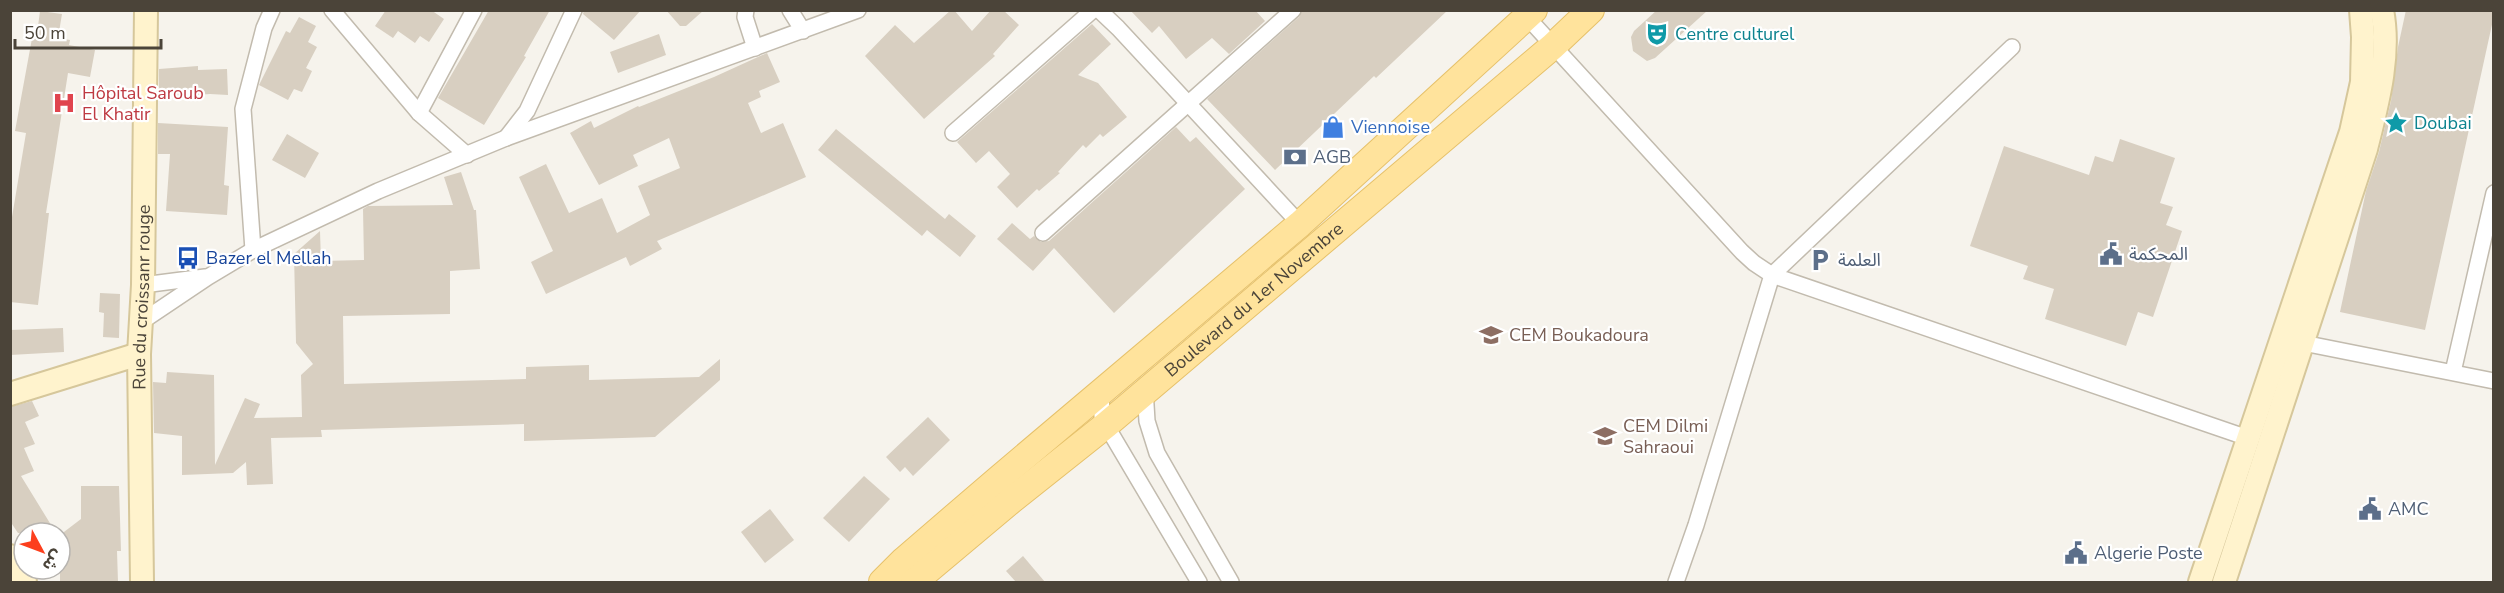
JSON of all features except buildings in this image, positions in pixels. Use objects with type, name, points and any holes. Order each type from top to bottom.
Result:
[{"type":"main road","name":"Rue du croissanr rouge","points":[[142,582],[139,354],[143,285],[146,10]]},
{"type":"main road","points":[[2224,582],[2351,132],[2362,81],[2361,10]]},
{"type":"main road","points":[[2200,582],[2248,438],[2294,339],[2366,149],[2378,101],[2383,63],[2382,10]]},
{"type":"main road","name":"Boulevard du 1er Novembre","points":[[882,582],[904,560],[1005,489],[1106,425],[1145,389],[1553,45],[1584,13]]},
{"type":"main road","name":"Boulevard du 1er Novembre","points":[[915,582],[1101,392],[1300,224],[1531,14]]},
{"type":"main road","points":[[10,394],[139,354]]},
{"type":"main road","points":[[10,556],[25,582]]},
{"type":"street","points":[[253,250],[243,109],[264,28],[272,10]]},
{"type":"street","points":[[332,10],[419,113],[467,155]]},
{"type":"street","points":[[419,113],[474,10]]},
{"type":"street","points":[[506,138],[527,111],[574,10]]},
{"type":"street","points":[[746,10],[745,17],[755,48]]},
{"type":"street","points":[[790,10],[803,31]]},
{"type":"street","points":[[141,322],[253,250],[378,192],[506,138],[858,10]]},
{"type":"street","points":[[953,133],[1093,10]]},
{"type":"street","points":[[1099,10],[1300,224]]},
{"type":"street","points":[[1043,233],[1293,10]]},
{"type":"street","points":[[1531,14],[1553,45],[1742,252],[1772,275],[2248,438]]},
{"type":"street","points":[[1676,582],[1696,525],[1772,275],[2012,47]]},
{"type":"street","points":[[2453,372],[2493,193]]},
{"type":"street","points":[[143,285],[208,277]]},
{"type":"street","points":[[2294,339],[2493,381]]},
{"type":"street","points":[[1145,389],[1146,421],[1157,453],[1231,582]]},
{"type":"street","points":[[1101,392],[1102,416],[1106,425],[1199,582]]},
{"type":"place","name":"Centre culturel","points":[[1657,34]]},
{"type":"place","name":"Hôpital Saroub El Khatir","points":[[64,103]]},
{"type":"place","name":"Doubai","points":[[2396,123]]},
{"type":"place","name":"Viennoise","points":[[1333,127]]},
{"type":"place","name":"AGB","points":[[1295,157]]},
{"type":"place","name":"المحكمة","points":[[2111,254]]},
{"type":"place","name":"Bazer el Mellah","points":[[188,258]]},
{"type":"place","name":"العلمة","points":[[1820,260]]},
{"type":"place","name":"CEM Boukadoura","points":[[1491,335]]},
{"type":"place","name":"CEM Dilmi Sahraoui","points":[[1605,436]]},
{"type":"place","name":"AMC","points":[[2370,509]]},
{"type":"place","name":"Algerie Poste","points":[[2076,553]]}]
